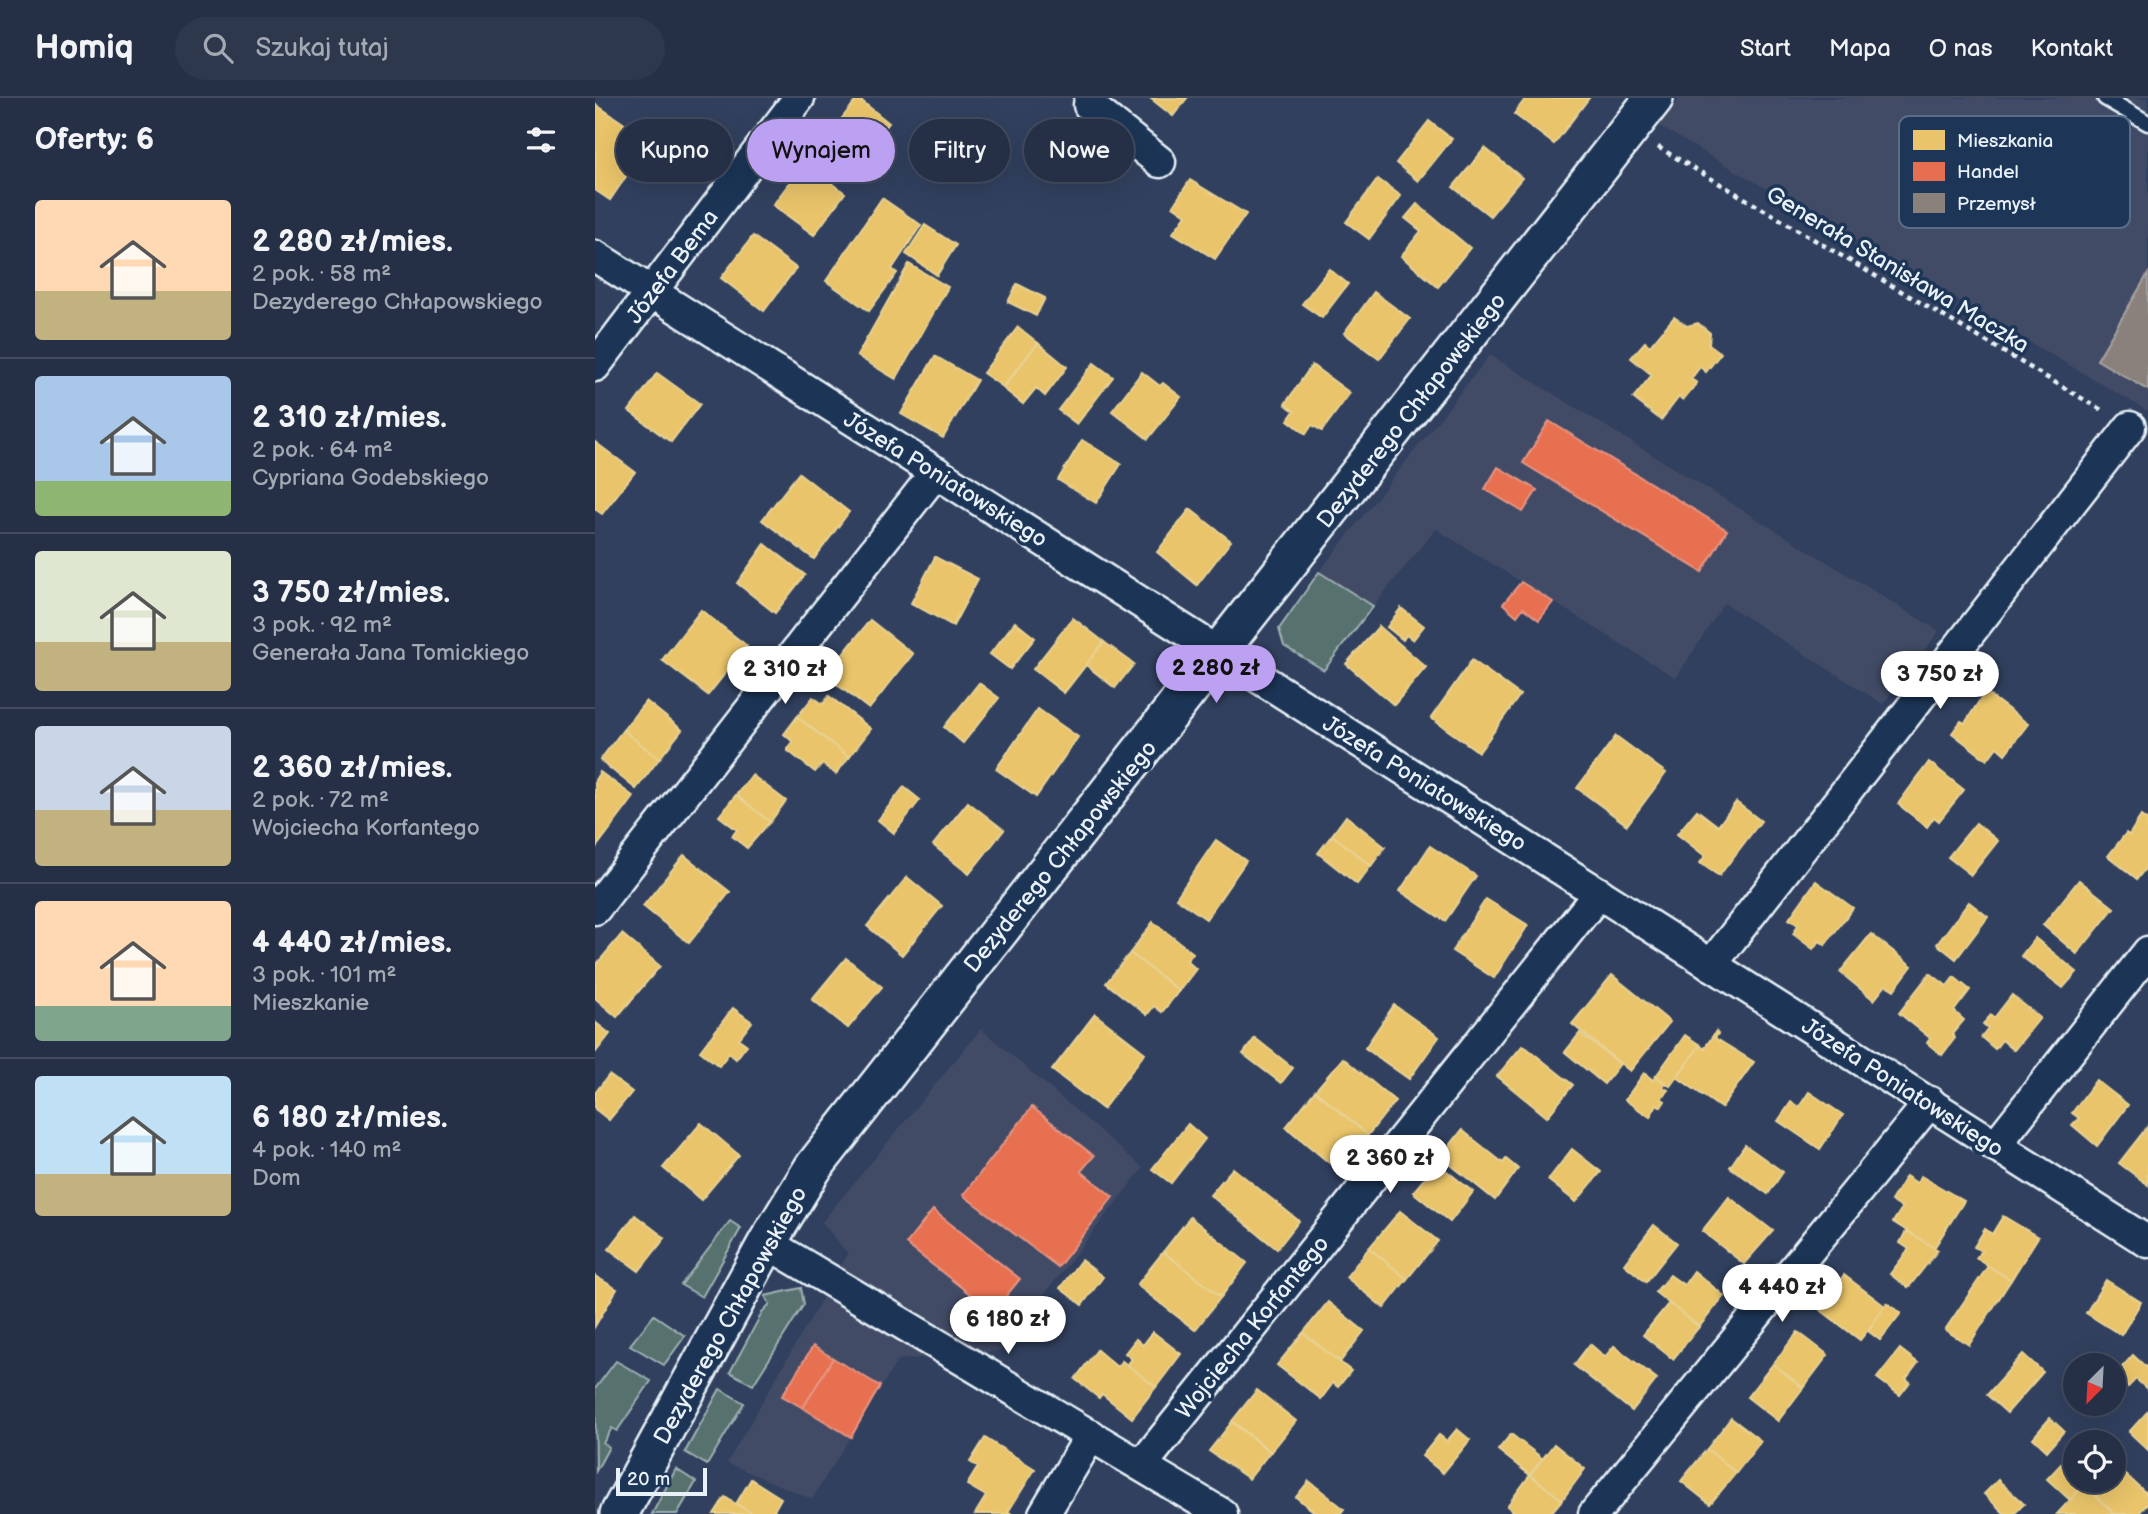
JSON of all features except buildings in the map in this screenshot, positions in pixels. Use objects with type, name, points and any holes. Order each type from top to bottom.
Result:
[{"type":"street","name":"Józefa Bema","points":[[595,366],[799,98]]},
{"type":"street","name":"Dezyderego Chłapowskiego","points":[[619,1514],[767,1243],[813,1168],[1221,653],[1654,98]]},
{"type":"street","points":[[1088,100],[1160,162]]},
{"type":"street","name":"Józefa Poniatowskiego","points":[[595,256],[2148,1242]]},
{"type":"street","points":[[1711,965],[2130,426]]},
{"type":"street","points":[[595,909],[936,472]]},
{"type":"street","name":"Wojciecha Korfantego","points":[[1142,1465],[1599,893]]},
{"type":"street","points":[[1995,1146],[2148,952]]},
{"type":"street","points":[[1594,1514],[1930,1102]]},
{"type":"street","points":[[767,1243],[1222,1514]]},
{"type":"street","points":[[1044,1514],[1091,1435]]},
{"type":"lane","points":[[2105,98],[2148,123]]},
{"type":"path","name":"Generała Stanisława Maczka","points":[[1631,128],[1652,143],[2130,426]]},
{"type":"shaded area","points":[[1680,98],[2148,98],[2148,411],[1659,126]]},
{"type":"shaded area","points":[[1490,355],[1939,631],[1883,704],[1724,603],[1676,678],[1436,529],[1373,606],[1319,572]]},
{"type":"shaded area","points":[[981,1029],[1143,1168],[1000,1351],[898,1360],[812,1499],[727,1463],[848,1254],[822,1222]]},
{"type":"green space","points":[[1319,572],[1373,606],[1324,670],[1284,646],[1279,629]]},
{"type":"green space","points":[[730,1221],[741,1228],[702,1297],[681,1285]]},
{"type":"green space","points":[[801,1288],[804,1304],[753,1385],[730,1372],[763,1311],[770,1304],[765,1296]]},
{"type":"green space","points":[[654,1315],[685,1336],[664,1365],[630,1345]]},
{"type":"green space","points":[[616,1361],[651,1381],[617,1431],[612,1428],[603,1443],[609,1447],[596,1471],[595,1389]]},
{"type":"green space","points":[[720,1389],[744,1403],[707,1465],[685,1452]]},
{"type":"green space","points":[[676,1469],[696,1482],[677,1514],[652,1514]]}]
